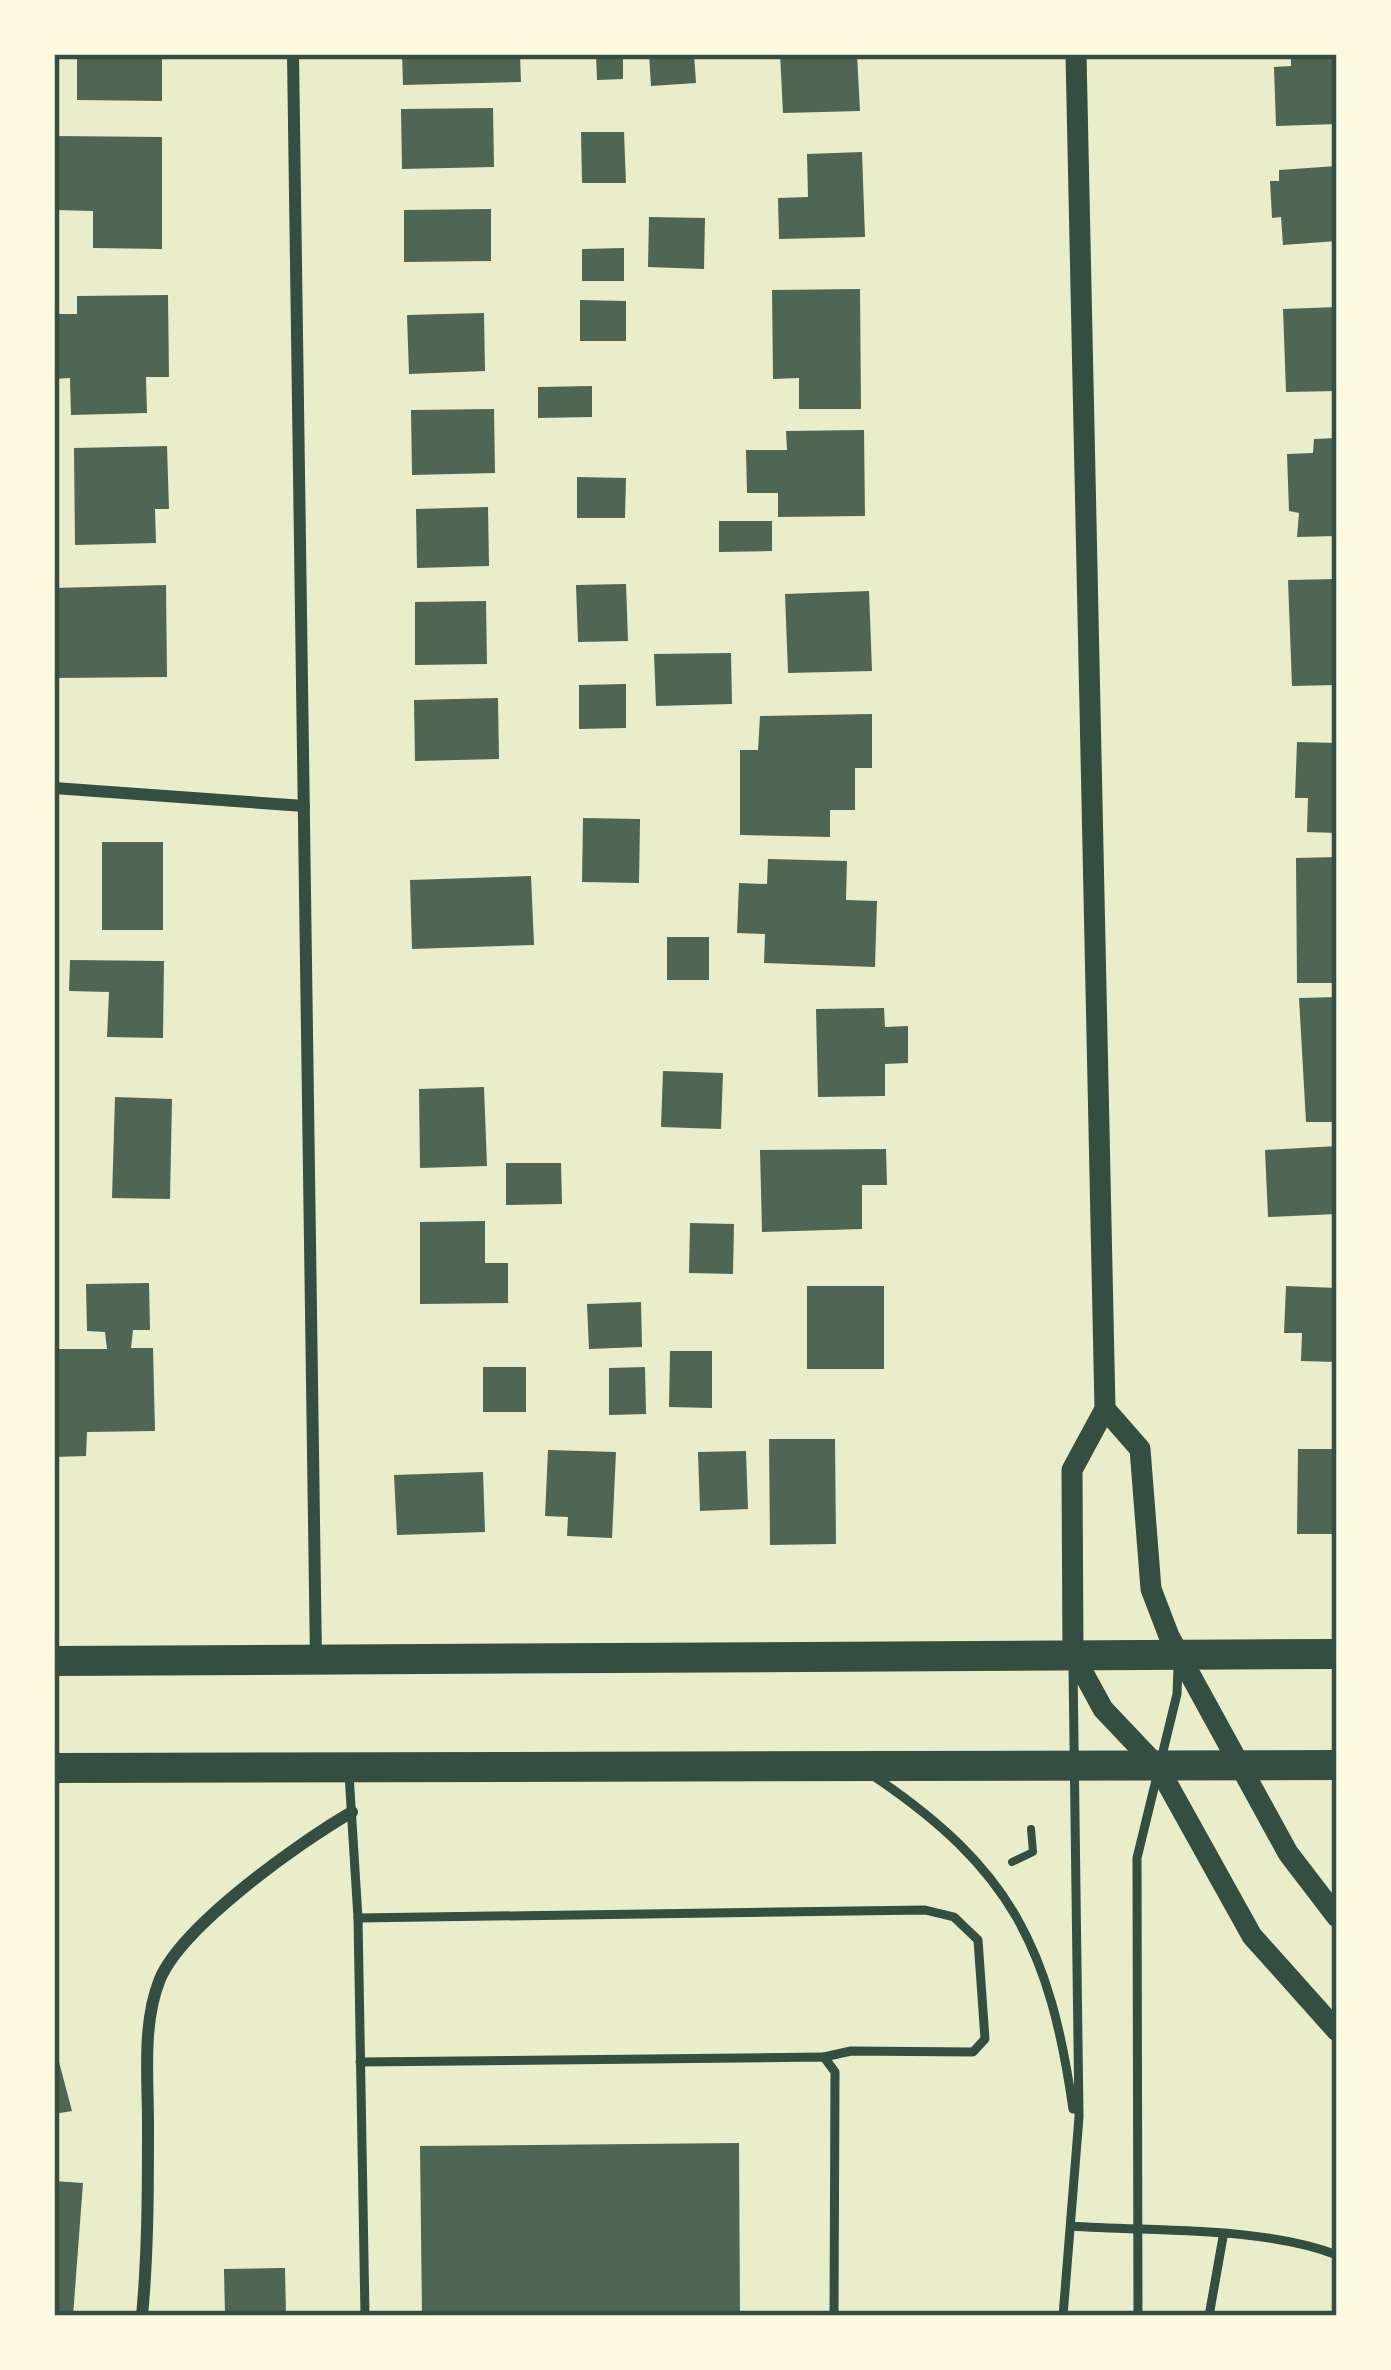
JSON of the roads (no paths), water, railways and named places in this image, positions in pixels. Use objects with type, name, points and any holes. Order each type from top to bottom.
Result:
[{"type":"main road","points":[[54,1660],[1337,1654]]},
{"type":"main road","points":[[54,1768],[1337,1765]]},
{"type":"street","points":[[293,54],[316,1662]]},
{"type":"street","points":[[1076,54],[1105,1409],[1072,1470],[1073,1654],[1103,1708],[1158,1767],[1252,1936],[1337,2031]]},
{"type":"street","points":[[54,788],[304,806]]},
{"type":"street","points":[[1105,1409],[1140,1449],[1151,1589],[1178,1653],[1236,1766],[1288,1853],[1337,1917]]},
{"type":"street","points":[[142,2316],[148,2257],[148,2042],[161,1976],[195,1932],[296,1847],[352,1812]]},
{"type":"lane","points":[[1138,2316],[1136,1858],[1178,1694],[1178,1653]]},
{"type":"lane","points":[[1063,2316],[1078,2140],[1073,1654]]},
{"type":"lane","points":[[861,1767],[954,1834],[1002,1891],[1048,1995],[1078,2140]]},
{"type":"lane","points":[[349,1768],[358,1918],[365,2316]]},
{"type":"lane","points":[[358,1918],[925,1910],[954,1917],[978,1940],[986,2039],[973,2052],[360,2062]]},
{"type":"lane","points":[[824,2057],[835,2072],[834,2316]]},
{"type":"lane","points":[[1071,2226],[1223,2236],[1316,2247],[1337,2255]]},
{"type":"lane","points":[[1209,2316],[1223,2236]]}]
